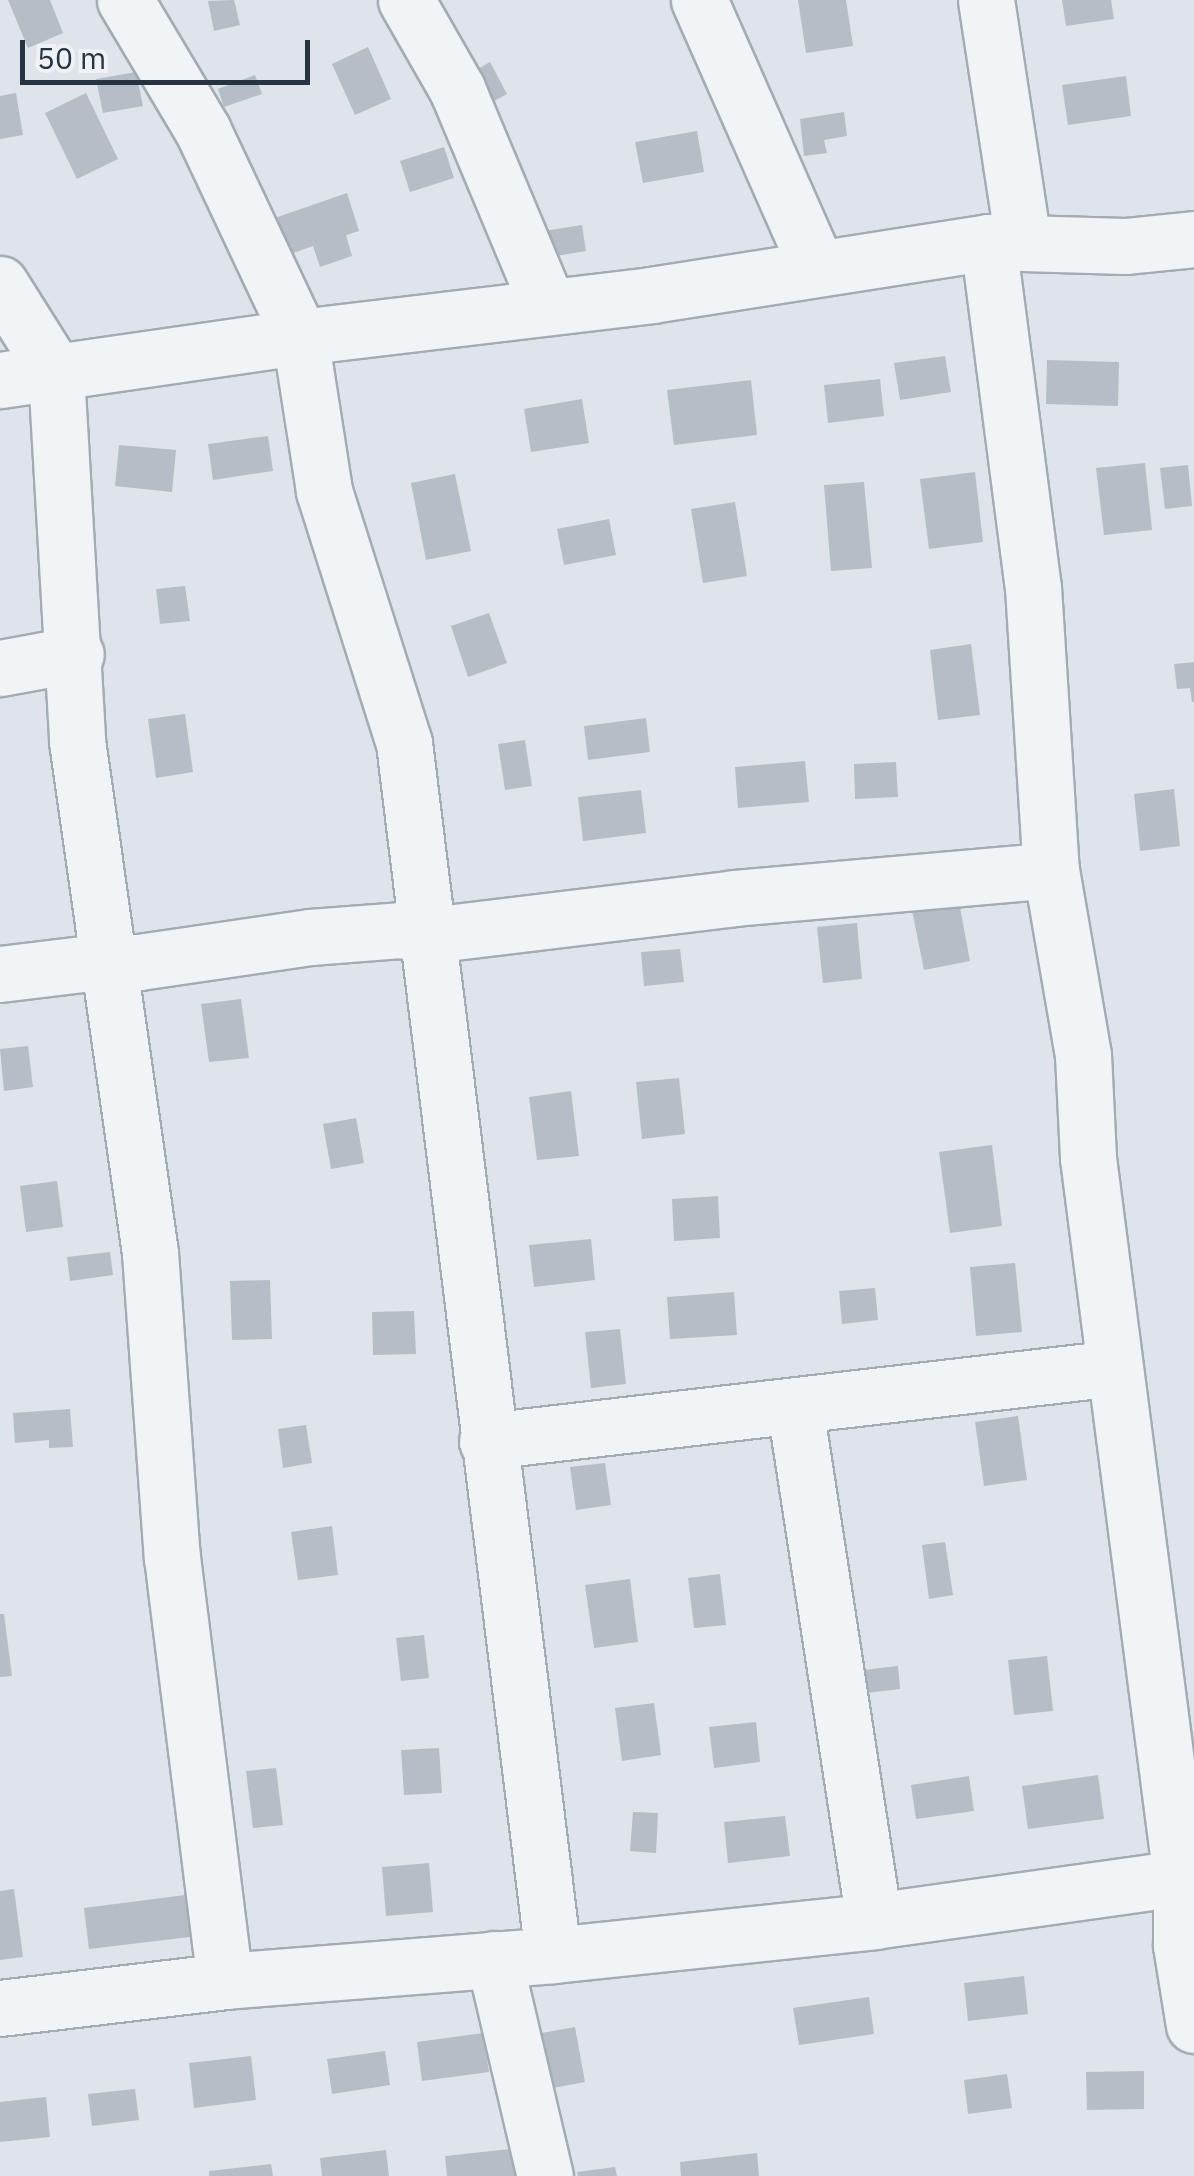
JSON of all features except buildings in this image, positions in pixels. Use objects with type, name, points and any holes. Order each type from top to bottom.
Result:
[{"type":"street","points":[[125,0],[203,132],[300,337],[324,491],[404,743],[553,1955]]},
{"type":"street","points":[[406,0],[457,89],[548,307]]},
{"type":"street","points":[[700,0],[816,268]]},
{"type":"street","points":[[986,0],[1034,587],[1052,870],[1082,1056],[1088,1158],[1114,1368],[1188,1877],[1181,1945],[1194,2026]]},
{"type":"street","points":[[0,380],[300,337],[652,296],[1005,242],[1125,246],[1194,239]]},
{"type":"street","points":[[0,284],[56,373],[76,654],[77,740],[150,1253],[172,1557],[226,1981]]},
{"type":"street","points":[[0,668],[76,654]]},
{"type":"street","points":[[0,974],[107,961],[139,962],[346,934],[400,930],[430,934],[734,898],[1052,870]]},
{"type":"street","points":[[487,1441],[1114,1368]]},
{"type":"street","points":[[794,1408],[874,1920]]},
{"type":"street","points":[[0,2008],[226,1981],[553,1955],[874,1920],[1188,1877]]},
{"type":"street","points":[[494,1959],[544,2176]]}]
